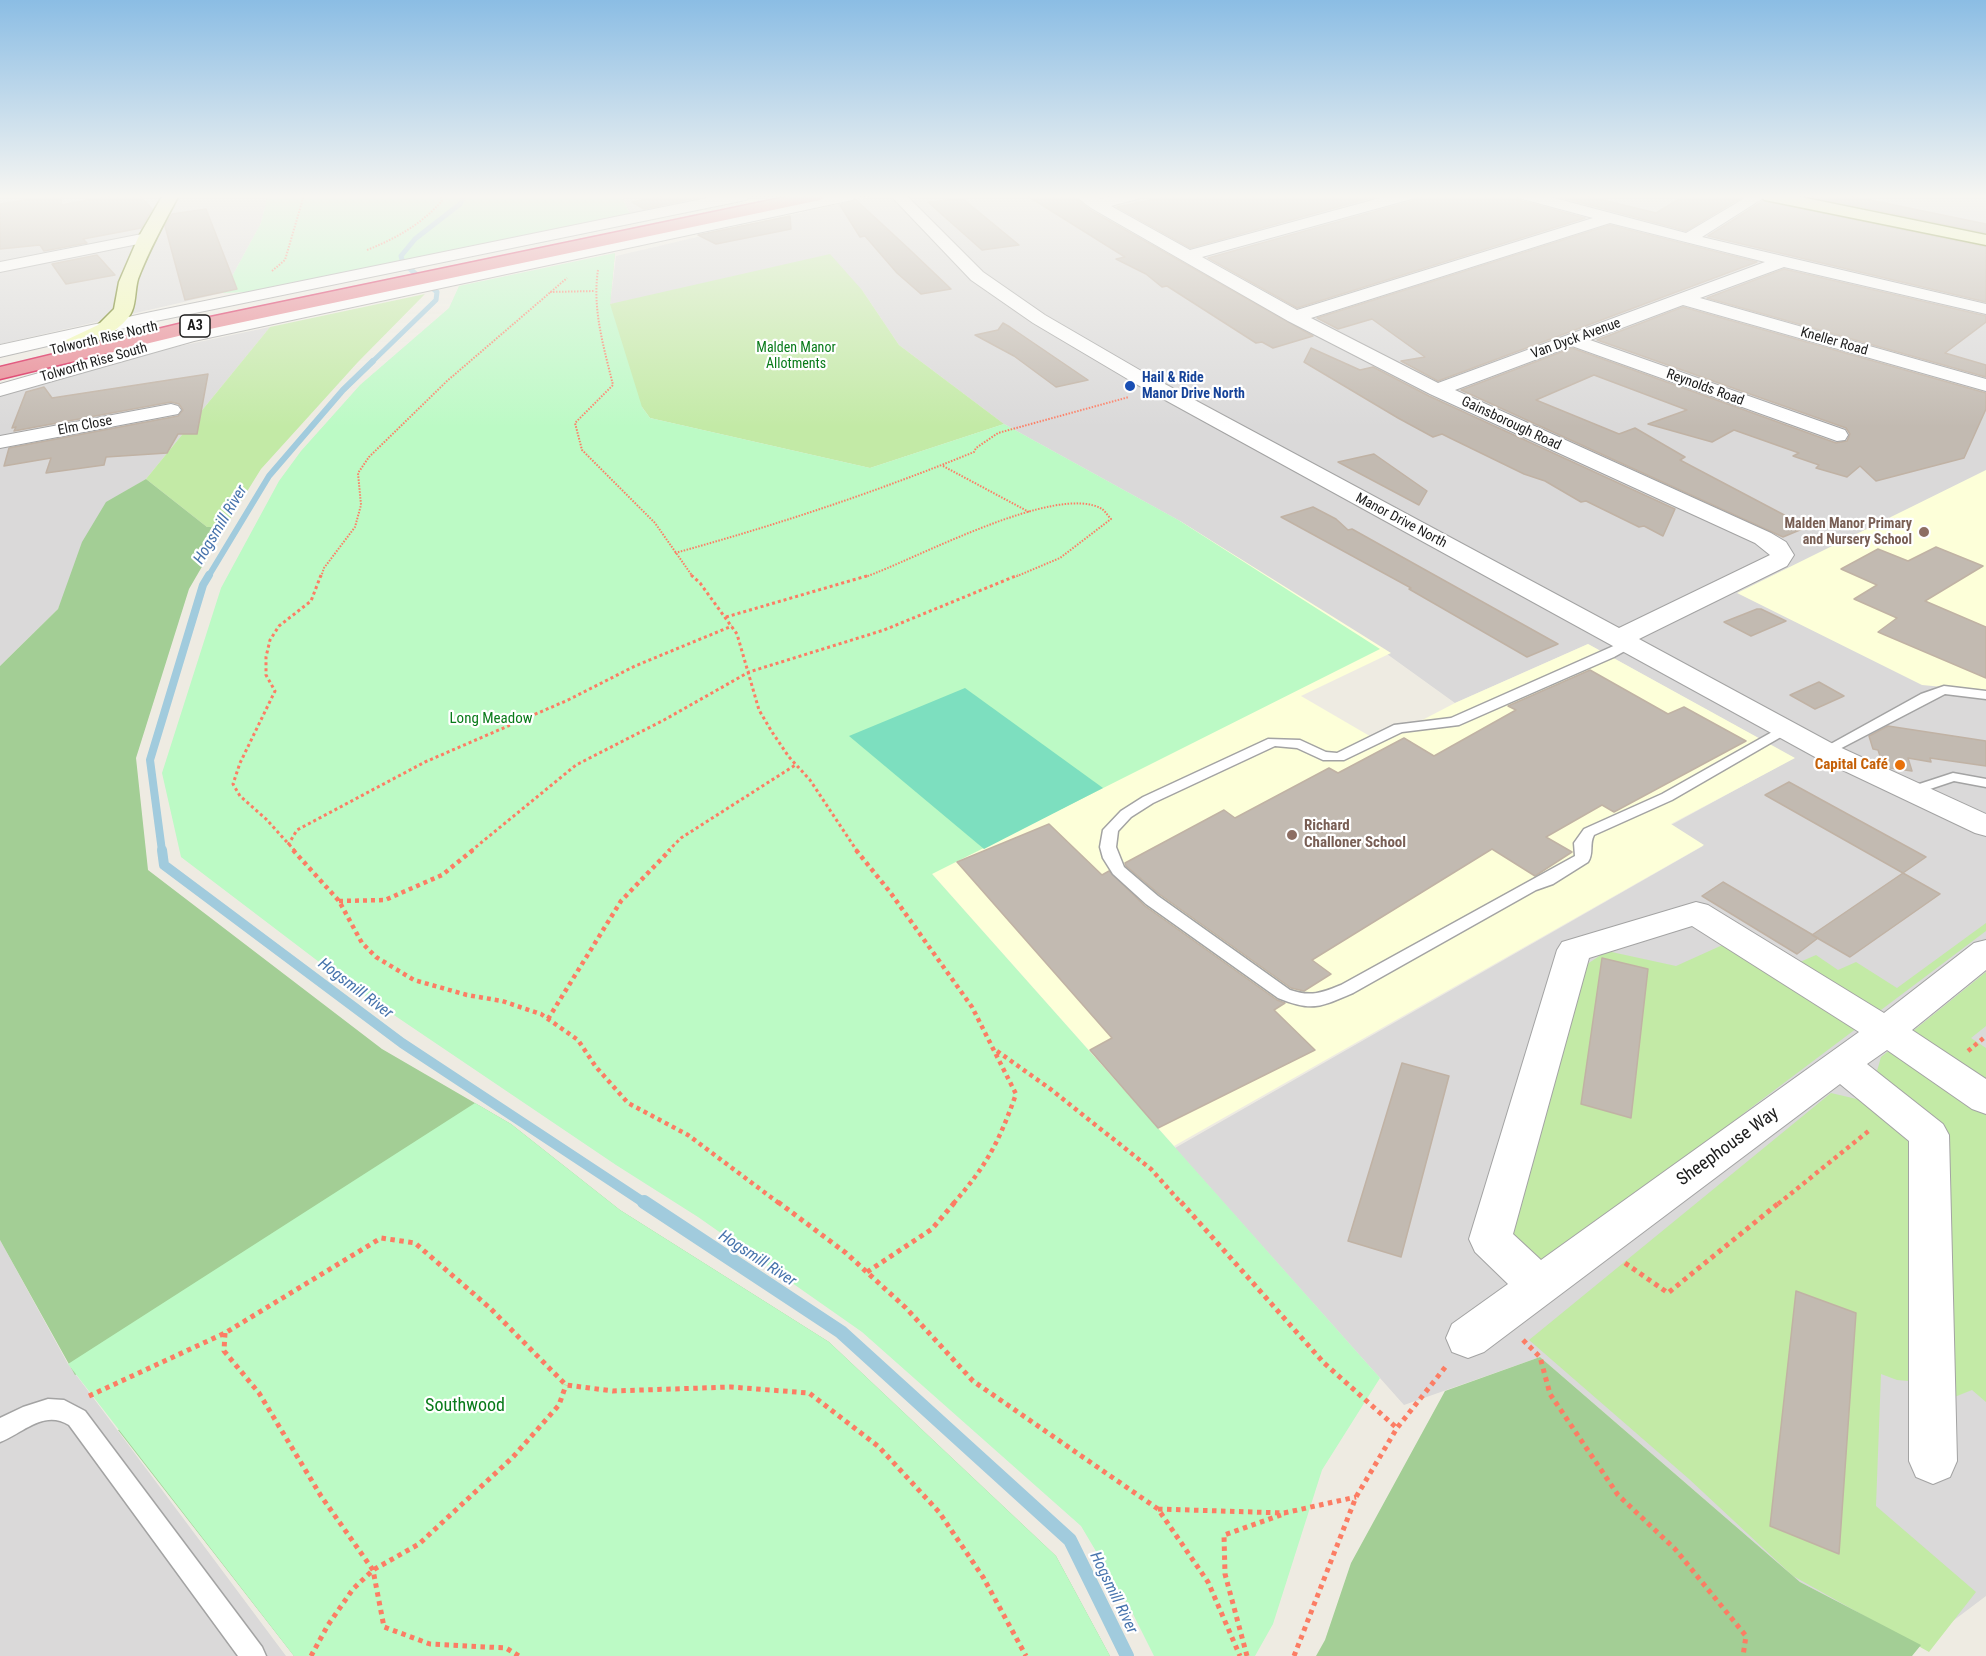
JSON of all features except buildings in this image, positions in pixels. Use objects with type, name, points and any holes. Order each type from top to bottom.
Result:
[{"type":"highway","name":"A3","points":[[388,282],[432,272]]},
{"type":"highway","name":"Tolworth Rise North","points":[[0,363],[69,346],[388,282]]},
{"type":"highway","name":"Tolworth Rise South","points":[[0,373],[388,282]]},
{"type":"street","points":[[69,346],[105,329],[123,311],[128,282],[132,272]]},
{"type":"street","points":[[388,282],[432,272]]},
{"type":"street","name":"Manor Drive North","points":[[973,272],[1039,319],[1159,389],[1825,751],[1986,826]]},
{"type":"street","name":"Gainsborough Road","points":[[1215,272],[1294,317],[1437,390],[1763,538],[1777,547],[1782,555],[1778,561],[1623,641]]},
{"type":"street","points":[[1294,317],[1437,272]]},
{"type":"street","name":"Van Dyck Avenue","points":[[1437,390],[1753,272]]},
{"type":"street","points":[[1831,272],[1986,309]]},
{"type":"street","name":"Tolworth Rise North","points":[[0,351],[271,293],[388,282]]},
{"type":"street","name":"Tolworth Rise South","points":[[0,390],[388,282]]},
{"type":"street","name":"Kneller Road","points":[[1683,299],[1986,385]]},
{"type":"street","points":[[123,311],[133,315],[151,317]]},
{"type":"street","name":"Reynolds Road","points":[[1573,340],[1837,435]]},
{"type":"street","name":"Elm Close","points":[[0,442],[171,410]]},
{"type":"street","name":"Manor Drive North","points":[[1922,797],[1986,810]]},
{"type":"street","points":[[1539,1286],[1490,1239],[1574,950],[1696,913],[1886,1031],[1986,1099]]},
{"type":"street","name":"Sheephouse Way","points":[[1468,1338],[1886,1031],[1986,952]]},
{"type":"street","points":[[1841,1064],[1929,1135],[1933,1461]]},
{"type":"lane","points":[[1623,641],[1609,654],[1454,722],[1399,728],[1339,757],[1323,756],[1300,744],[1273,742],[1148,800],[1126,814],[1111,830],[1108,847],[1111,858],[1118,870],[1152,900],[1276,988],[1302,1001],[1318,1001],[1386,969],[1583,858],[1582,843],[1589,832],[1667,797],[1786,730]]},
{"type":"lane","points":[[1825,751],[1926,697],[1944,690],[1986,695]]},
{"type":"lane","points":[[1922,797],[1953,777],[1986,783]]},
{"type":"lane","points":[[0,1431],[25,1416],[46,1410],[63,1410],[77,1418],[253,1656]]},
{"type":"path","points":[[271,293],[263,288],[263,281],[273,272]]},
{"type":"path","points":[[574,272],[447,381],[369,457],[358,473],[361,505],[356,527],[324,568],[311,601],[279,626],[270,640],[266,657],[266,675],[275,691],[240,763],[233,784],[240,796],[266,819],[339,901],[362,943],[376,957],[414,980],[467,995],[502,1001],[541,1014],[578,1040],[596,1067],[628,1103],[688,1135],[846,1252],[906,1308],[973,1381],[1158,1509],[1208,1582],[1240,1656]]},
{"type":"path","points":[[597,272],[595,291],[603,345],[614,385],[575,423],[582,450],[655,523],[675,553],[726,617],[737,634],[759,710],[772,732],[810,780],[866,864],[890,892],[972,1007],[996,1050],[1016,1094],[1000,1138],[979,1174],[933,1229],[867,1272]]},
{"type":"path","points":[[549,292],[595,291]]},
{"type":"path","points":[[675,553],[770,526],[942,466],[974,452],[976,448],[998,433],[1159,389]]},
{"type":"path","points":[[942,466],[1030,512]]},
{"type":"path","points":[[339,901],[385,900],[442,875],[576,765],[664,720],[749,672],[884,630],[1060,558],[1111,519],[1102,509],[1084,504],[1055,505],[991,524],[885,570],[828,589],[726,617]]},
{"type":"path","points":[[288,845],[297,830],[425,762],[568,700],[656,657],[732,626]]},
{"type":"path","points":[[548,1019],[621,901],[681,838],[796,764]]},
{"type":"path","points":[[1944,1070],[1986,1036]]},
{"type":"path","points":[[996,1050],[1049,1088],[1151,1169],[1324,1364],[1397,1428]]},
{"type":"path","points":[[1598,1243],[1668,1293],[1896,1109]]},
{"type":"path","points":[[63,1410],[141,1370],[225,1333],[381,1238],[415,1244],[490,1308],[566,1385],[613,1391],[731,1387],[809,1393],[879,1447],[939,1512],[982,1577],[1026,1656]]},
{"type":"path","points":[[225,1333],[224,1351],[259,1393],[321,1496],[373,1570],[384,1627],[430,1644],[506,1648],[519,1656]]},
{"type":"path","points":[[1294,1656],[1356,1497],[1397,1428],[1468,1338]]},
{"type":"path","points":[[1540,1357],[1550,1394],[1618,1495],[1675,1549],[1746,1636],[1743,1656]]},
{"type":"path","points":[[311,1656],[328,1625],[353,1589],[373,1570],[419,1544],[513,1457],[559,1405],[566,1385]]},
{"type":"path","points":[[1247,1656],[1225,1574],[1224,1535],[1284,1513],[1356,1497]]},
{"type":"path","points":[[1158,1509],[1284,1513]]},
{"type":"shaded area","points":[[0,272],[234,272],[223,293],[0,344]]},
{"type":"shaded area","points":[[614,272],[1986,272],[1986,1596],[1921,1645],[1800,1582],[1540,1357],[1404,1405],[1175,1148],[1703,846],[1671,825],[1794,758],[1588,644],[1455,703],[1380,649],[1180,521],[1004,424],[899,345],[862,290],[610,304]]},
{"type":"shaded area","points":[[270,327],[146,479],[106,503],[58,609],[0,666],[0,395],[142,354]]},
{"type":"shaded area","name":"Malden Manor Primary and Nursery School","points":[[1986,470],[1986,691],[1922,685],[1737,593]]},
{"type":"shaded area","name":"Richard Challoner School","points":[[1180,521],[1391,653],[1301,696],[1380,742],[1455,703],[1588,644],[1795,758],[1671,824],[1704,845],[1174,1146],[788,712]]},
{"type":"shaded area","points":[[0,1240],[68,1364],[286,1656],[0,1656]]},
{"type":"green space","points":[[234,272],[344,272],[247,292],[223,293]]},
{"type":"green space","name":"Long Meadow","points":[[524,272],[613,272],[610,304],[642,407],[650,418],[870,468],[1004,424],[1180,521],[1380,649],[932,874],[1380,1378],[1322,1470],[1273,1624],[1255,1656],[1154,1656],[1132,1612],[1081,1526],[862,1332],[698,1217],[616,1165],[348,984],[181,857],[162,773],[221,588],[279,481],[301,451],[360,385],[449,308],[459,286]]},
{"type":"green space","name":"Malden Manor Allotments","points":[[589,272],[613,272],[610,304],[750,272],[846,272],[862,290],[899,345],[1004,424],[870,468],[650,418],[642,407],[434,385]]},
{"type":"green space","points":[[425,294],[358,362],[261,469],[225,527],[207,527],[146,479],[270,327]]},
{"type":"green space","name":"Southwood","points":[[146,479],[207,527],[225,527],[189,589],[136,758],[148,870],[382,1049],[511,1124],[620,1210],[829,1342],[1056,1556],[1110,1656],[294,1656],[118,1430],[225,1399],[429,1167],[75,1375],[0,1240],[0,666],[58,609],[82,542],[106,502]]},
{"type":"green space","points":[[965,688],[1103,788],[984,849],[849,736]]},
{"type":"green space","points":[[1986,923],[1986,931],[1748,1110],[1562,1257],[1543,1264],[1513,1237],[1572,974],[1607,951],[1676,966],[1727,943],[1793,965],[1816,955],[1838,970],[1856,962],[1897,988]]},
{"type":"green space","points":[[1986,972],[1986,1026],[1971,1038],[1986,1048],[1986,1402],[1972,1390],[1947,1400],[1932,1383],[1897,1380],[1881,1374],[1876,1506],[1976,1592],[1929,1652],[1793,1576],[1689,1479],[1529,1340],[1831,1093],[1861,1100],[1875,1078],[1881,1057]]},
{"type":"green space","name":"Southwood","points":[[475,1103],[511,1124],[620,1210],[829,1342],[1056,1556],[1110,1656],[294,1656],[68,1364]]},
{"type":"green space","points":[[1540,1357],[1800,1582],[1921,1645],[1912,1656],[1316,1656],[1325,1640],[1351,1563],[1445,1391]]},
{"type":"waterway","name":"Hogsmill River","points":[[371,363],[436,300],[437,292],[414,272]]},
{"type":"waterway","name":"Hogsmill River","points":[[208,577],[269,476],[343,390],[373,361]]},
{"type":"waterway","name":"Hogsmill River","points":[[162,851],[150,760],[203,585],[209,575]]},
{"type":"waterway","name":"Hogsmill River","points":[[162,850],[164,865],[402,1043],[646,1204]]},
{"type":"waterway","name":"Hogsmill River","points":[[644,1202],[841,1332],[1070,1540],[1127,1656]]},
{"type":"place","name":"Hail & Ride Manor Drive North","points":[[1130,386]]},
{"type":"place","name":"Malden Manor Primary and Nursery School","points":[[1924,532]]},
{"type":"place","name":"Capital Café","points":[[1900,765]]},
{"type":"place","name":"Richard Challoner School","points":[[1292,835]]}]
